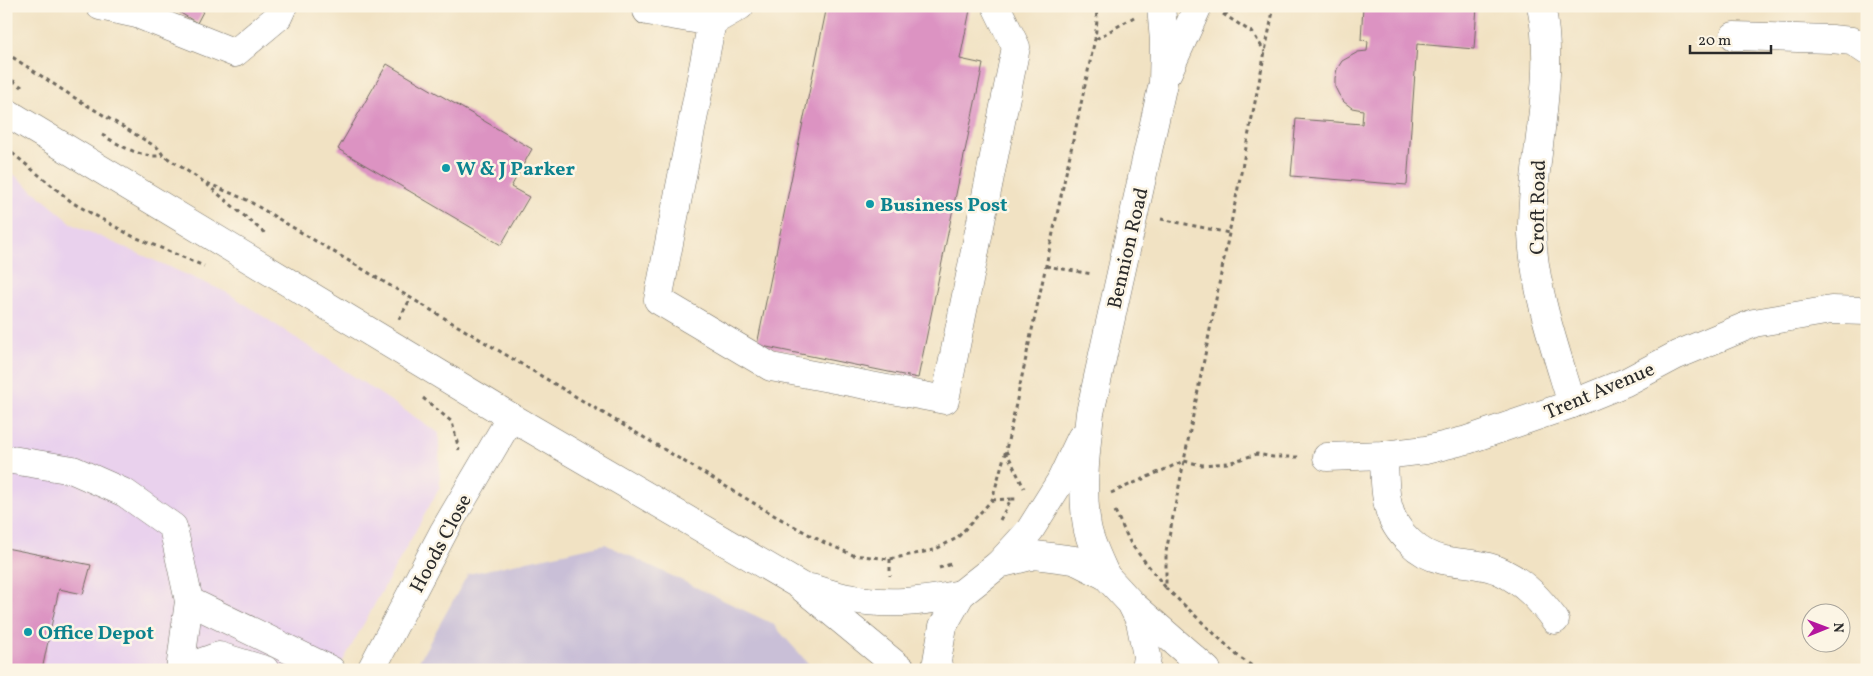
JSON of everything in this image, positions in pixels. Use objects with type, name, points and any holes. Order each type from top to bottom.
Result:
[{"type":"street","points":[[100,6],[137,14],[235,53],[278,17],[284,6]]},
{"type":"street","points":[[646,11],[713,14],[740,6]]},
{"type":"street","points":[[713,14],[658,300],[771,367],[946,400],[1016,47],[996,6]]},
{"type":"street","name":"Bennion Road","points":[[1106,576],[1096,555],[1088,527],[1084,494],[1085,458],[1090,413],[1163,83],[1164,41],[1161,6]]},
{"type":"street","name":"Croft Road","points":[[1541,6],[1545,25],[1546,72],[1537,154],[1532,234],[1537,273],[1551,334],[1572,404]]},
{"type":"street","name":"Bennion Road","points":[[1163,83],[1211,10]]},
{"type":"street","points":[[1734,36],[1852,41],[1867,51]]},
{"type":"street","points":[[6,112],[511,417],[800,584],[902,670]]},
{"type":"street","name":"Trent Avenue","points":[[1327,456],[1384,455],[1426,450],[1467,440],[1572,404],[1626,382],[1677,355],[1754,323],[1831,310],[1867,311]]},
{"type":"street","name":"Bennion Road","points":[[1000,564],[1030,530],[1056,489],[1078,446],[1090,413]]},
{"type":"street","name":"Hoods Close","points":[[371,670],[444,531],[511,417]]},
{"type":"street","points":[[1384,455],[1385,493],[1390,517],[1402,535],[1419,551],[1440,560],[1478,565],[1501,571],[1522,583],[1541,601],[1555,620]]},
{"type":"street","points":[[6,459],[73,470],[125,493],[173,527],[189,601],[180,670],[219,656],[265,670]]},
{"type":"street","points":[[939,670],[937,661],[943,626],[961,594],[1000,564],[1035,555],[1074,560],[1106,576],[1131,604],[1207,670]]},
{"type":"street","points":[[800,584],[848,598],[892,603],[933,600],[961,594]]},
{"type":"street","points":[[189,601],[331,670]]},
{"type":"street","points":[[1131,604],[1140,621],[1147,656],[1145,670]]},
{"type":"path","points":[[1211,10],[1250,6]]},
{"type":"path","points":[[1166,588],[1166,552],[1274,6]]},
{"type":"path","points":[[6,53],[75,98],[158,148],[163,156],[204,182],[273,238]]},
{"type":"path","points":[[6,76],[30,92]]},
{"type":"path","points":[[100,134],[124,147],[153,158],[163,156]]},
{"type":"path","points":[[6,148],[73,204],[132,236],[209,268]]},
{"type":"path","points":[[1134,213],[1229,233]]},
{"type":"path","points":[[1046,266],[1120,279]]},
{"type":"path","points":[[401,316],[411,298]]},
{"type":"path","points":[[393,311],[409,321]]},
{"type":"path","points":[[417,394],[452,422],[461,454]]},
{"type":"path","points":[[1006,450],[1025,490]]},
{"type":"path","points":[[1184,461],[1202,465],[1228,463],[1257,454],[1273,457],[1327,456]]},
{"type":"path","points":[[999,521],[1012,499]]},
{"type":"path","points":[[992,500],[1020,499]]},
{"type":"path","points":[[1110,503],[1131,544],[1166,588],[1239,657],[1258,670]]},
{"type":"path","points":[[931,571],[957,562]]},
{"type":"path","points":[[885,580],[890,580]]},
{"type":"shaded area","points":[[6,168],[74,225],[228,293],[439,433],[440,487],[338,670],[6,670]]},
{"type":"shaded area","points":[[605,544],[773,624],[814,670],[414,670],[468,574]]},
{"type":"building","points":[[169,6],[206,6],[197,23]]},
{"type":"building","name":"Business Post","points":[[827,6],[952,6],[970,10],[960,59],[983,64],[918,378],[757,345]]},
{"type":"building","points":[[1363,6],[1477,6],[1474,49],[1417,44],[1407,185],[1291,176],[1296,119],[1362,124],[1363,110],[1352,108],[1344,102],[1335,87],[1335,78],[1337,69],[1342,61],[1358,52],[1367,51],[1368,41],[1361,40]]},
{"type":"building","name":"W & J Parker","points":[[387,64],[532,149],[511,187],[529,197],[501,245],[338,149]]},
{"type":"building","name":"Office Depot","points":[[6,548],[91,565],[83,594],[59,589],[42,670],[6,670]]},
{"type":"place","name":"W & J Parker","points":[[446,168]]},
{"type":"place","name":"Business Post","points":[[870,204]]},
{"type":"place","name":"Office Depot","points":[[28,632]]}]
